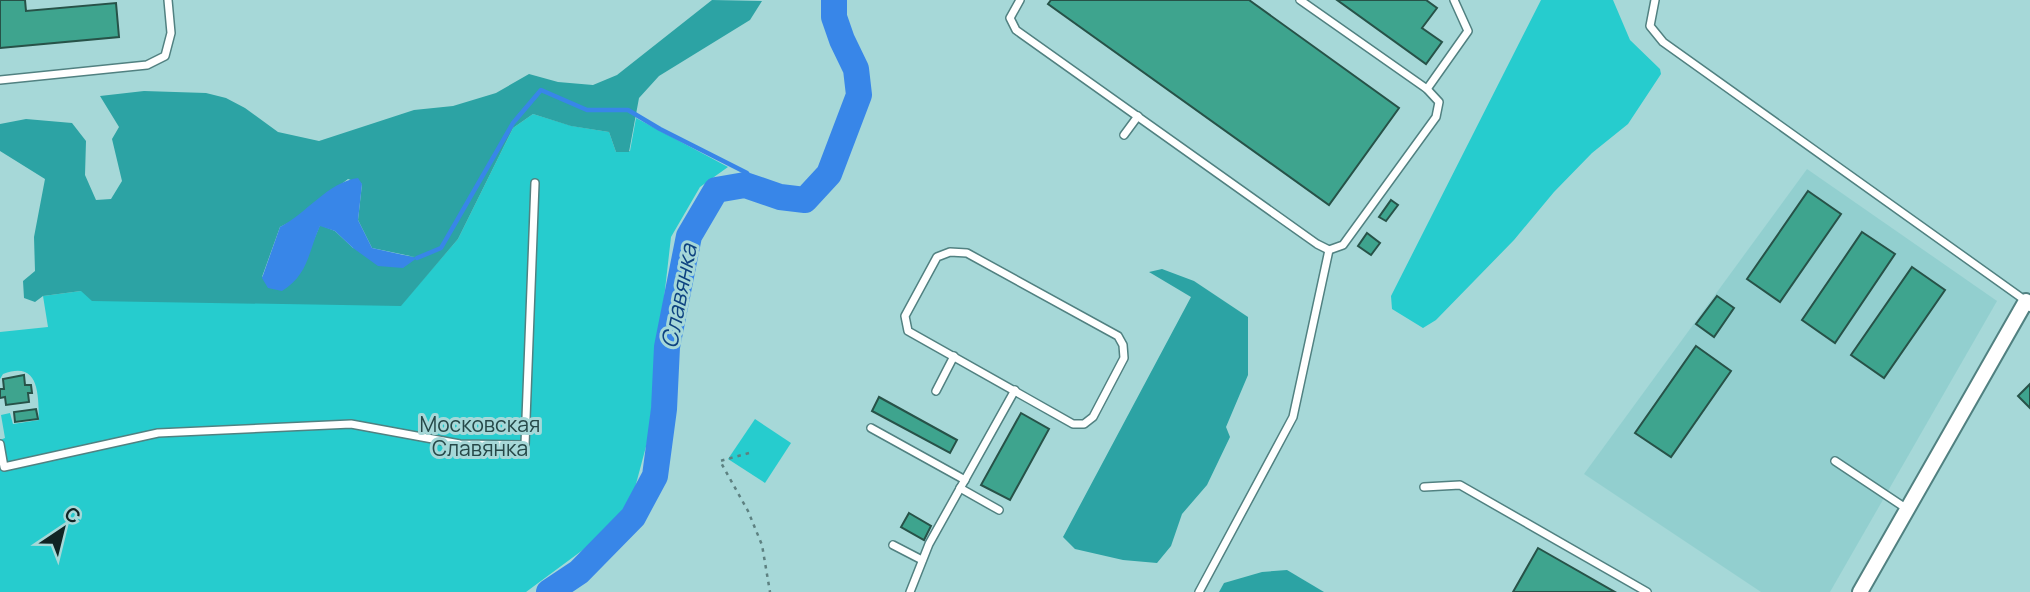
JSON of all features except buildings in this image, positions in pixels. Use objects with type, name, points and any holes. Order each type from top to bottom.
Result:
[{"type":"street","points":[[1860,592],[2028,302]]},
{"type":"lane","points":[[0,80],[147,65],[165,56],[172,33],[168,0]]},
{"type":"lane","points":[[1020,0],[1010,18],[1016,30],[1329,250],[1343,245],[1436,117],[1439,102],[1427,89],[1300,0]]},
{"type":"lane","points":[[1427,89],[1468,31],[1454,0]]},
{"type":"lane","points":[[1655,0],[1650,26],[1663,43],[2028,302]]},
{"type":"lane","points":[[1124,135],[1138,116]]},
{"type":"lane","points":[[0,444],[2,468],[158,433],[351,424],[460,444],[525,445],[535,183]]},
{"type":"lane","points":[[1199,592],[1293,417],[1329,250]]},
{"type":"lane","points":[[950,252],[967,253],[1118,336],[1123,345],[1124,358],[1093,416],[1084,424],[1073,424],[954,356],[908,331],[905,316],[937,257],[950,252]]},
{"type":"lane","points":[[936,391],[954,356]]},
{"type":"lane","points":[[910,592],[922,560],[1015,390]]},
{"type":"lane","points":[[872,428],[965,480]]},
{"type":"lane","points":[[1835,461],[1907,509]]},
{"type":"lane","points":[[1424,487],[1460,485],[1647,592]]},
{"type":"lane","points":[[960,488],[999,510]]},
{"type":"lane","points":[[893,545],[922,560]]},
{"type":"path","points":[[749,453],[720,461],[748,511],[762,545],[770,592]]},
{"type":"shaded area","points":[[712,0],[762,1],[750,20],[659,76],[639,98],[629,152],[616,152],[609,132],[571,126],[533,114],[513,128],[458,239],[401,306],[92,301],[81,291],[43,296],[35,302],[24,298],[23,281],[35,271],[34,237],[45,179],[0,151],[0,124],[26,119],[72,123],[86,141],[85,175],[96,200],[111,199],[122,181],[112,139],[119,127],[100,96],[144,91],[206,93],[226,98],[245,108],[278,132],[319,141],[414,110],[453,106],[496,93],[529,74],[558,82],[593,85],[617,75]],"holes":[[[348,179],[362,184],[358,220],[372,248],[415,257],[353,248],[335,231],[320,225],[313,242],[262,277],[280,227],[296,219]]]},
{"type":"shaded area","points":[[1807,169],[1997,301],[1830,592],[1761,592],[1584,474]]},
{"type":"shaded area","points":[[358,178],[362,184],[358,220],[372,248],[417,258],[403,268],[378,266],[335,231],[320,226],[307,262],[298,277],[282,291],[268,288],[262,278],[280,227],[327,192]]},
{"type":"shaded area","points":[[1162,269],[1194,281],[1248,317],[1248,375],[1226,427],[1230,437],[1207,485],[1182,514],[1171,546],[1157,563],[1123,560],[1075,549],[1063,537],[1191,297],[1149,272]]},
{"type":"shaded area","points":[[1287,570],[1324,592],[1219,592],[1224,583],[1262,572]]},
{"type":"green space","points":[[1541,0],[1613,0],[1630,40],[1660,69],[1661,74],[1628,124],[1592,153],[1554,192],[1514,240],[1436,320],[1423,328],[1392,309],[1391,296]]},
{"type":"green space","name":"Московская Славянка","points":[[533,114],[572,126],[609,132],[616,152],[630,151],[636,118],[728,167],[700,187],[671,237],[648,439],[632,499],[599,538],[526,592],[0,592],[0,440],[5,438],[1,415],[10,413],[13,424],[39,420],[37,391],[30,376],[15,371],[3,374],[0,379],[0,332],[48,327],[43,296],[81,291],[401,305],[458,239],[513,128]]},
{"type":"green space","points":[[755,419],[791,443],[765,483],[728,459]]},
{"type":"waterway","name":"Славянка","points":[[549,592],[579,572],[633,517],[655,476],[664,409],[667,347],[689,236],[716,190],[745,185],[780,197],[805,200],[829,174],[859,95],[856,69],[834,17],[834,0]]},
{"type":"waterway","points":[[417,258],[441,248],[513,123],[541,90],[587,110],[628,110],[747,173],[755,188]]}]
